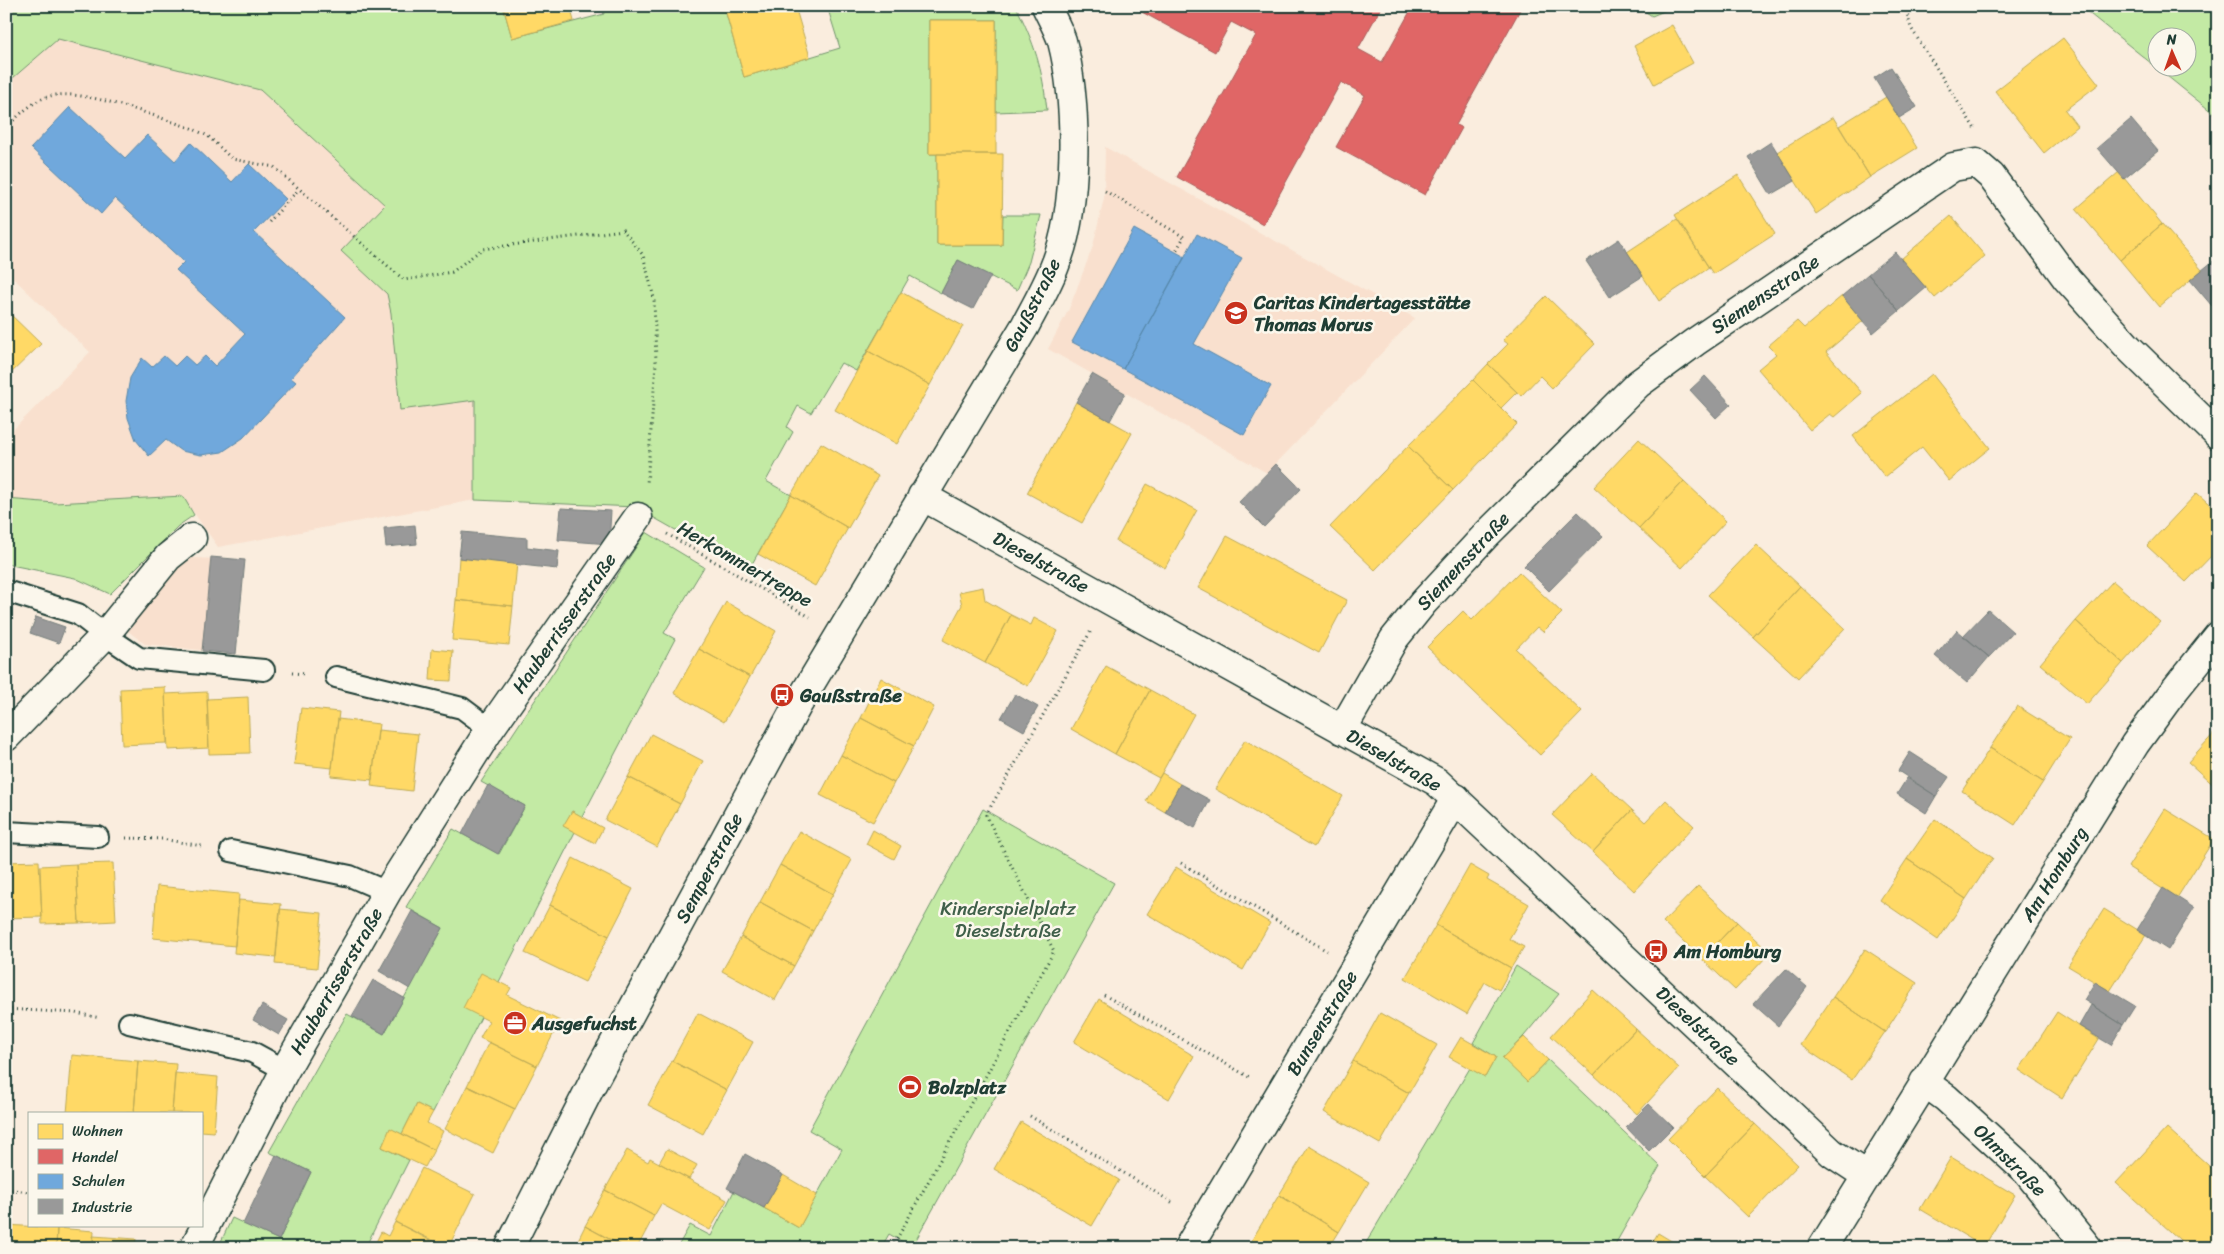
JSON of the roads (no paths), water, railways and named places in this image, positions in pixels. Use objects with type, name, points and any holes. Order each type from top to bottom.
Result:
[{"type":"street","name":"Gaußstraße","points":[[922,496],[1025,326],[1054,267],[1067,226],[1073,173],[1068,81],[1061,40],[1046,6]]},
{"type":"street","name":"Siemensstraße","points":[[1342,730],[1394,639],[1423,603],[1486,535],[1638,384],[1695,342],[1953,167],[1976,163],[1991,176],[2074,286],[2129,348],[2218,435]]},
{"type":"street","name":"Semperstraße","points":[[509,1248],[596,1075],[793,714],[922,496]]},
{"type":"street","name":"Dieselstraße","points":[[922,496],[1437,782],[1832,1153],[1867,1176]]},
{"type":"street","name":"Hauberrisserstraße","points":[[202,1221],[386,892],[490,728],[638,517]]},
{"type":"street","points":[[6,737],[105,635],[168,556],[192,538]]},
{"type":"street","name":"Am Homburg","points":[[1822,1248],[2135,744],[2173,692],[2218,636]]},
{"type":"street","name":"Bunsenstraße","points":[[1188,1248],[1456,798]]},
{"type":"street","name":"Ohmstraße","points":[[1924,1082],[1946,1098],[2027,1172],[2088,1248]]},
{"type":"lane","points":[[6,590],[78,614],[139,658],[264,670]]},
{"type":"lane","points":[[336,677],[462,708],[490,728]]},
{"type":"lane","points":[[6,832],[98,837]]},
{"type":"lane","name":"Hauberrisserstraße","points":[[231,851],[350,876],[386,892]]},
{"type":"lane","name":"Hauberrisserstraße","points":[[129,1023],[252,1052],[285,1070]]},
{"type":"place","name":"Caritas Kindertagesstätte Thomas Morus","points":[[1236,313]]},
{"type":"place","name":"Gaußstraße","points":[[782,695]]},
{"type":"place","name":"Am Homburg","points":[[1656,951]]},
{"type":"place","name":"Ausgefuchst","points":[[515,1023]]},
{"type":"place","name":"Bolzplatz","points":[[910,1087]]},
{"type":"park label","name":"Kinderspielplatz Dieselstraße","points":[[1008,919]]}]
